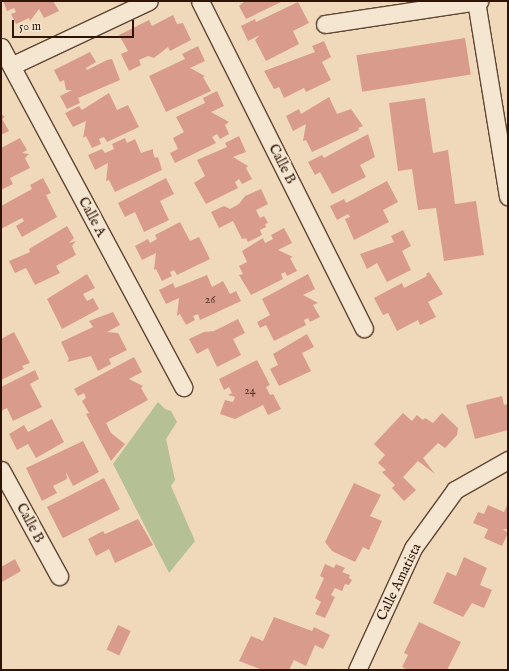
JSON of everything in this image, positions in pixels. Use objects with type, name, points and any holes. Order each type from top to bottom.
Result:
[{"type":"street","points":[[13,65],[149,1]]},
{"type":"street","name":"Calle B","points":[[200,1],[364,328]]},
{"type":"street","points":[[325,24],[477,1],[508,196]]},
{"type":"street","name":"Calle A","points":[[1,47],[13,65],[182,387]]},
{"type":"street","name":"Calle Amatista","points":[[357,670],[418,541],[455,490],[508,460]]},
{"type":"street","name":"Calle B","points":[[1,470],[59,576]]},
{"type":"green space","points":[[158,402],[165,409],[171,411],[177,422],[166,439],[175,480],[171,486],[195,541],[169,573],[113,464]]},
{"type":"building","points":[[3,1],[53,1],[59,11],[44,18],[39,9],[30,21],[29,18],[16,24],[11,14],[16,12],[14,8],[7,11]]},
{"type":"building","points":[[245,1],[283,1],[246,19],[239,6]]},
{"type":"building","points":[[298,2],[309,23],[293,31],[299,44],[266,61],[255,40],[260,35],[248,41],[241,26],[255,19],[256,22]]},
{"type":"building","points":[[173,15],[177,24],[183,23],[191,40],[170,51],[168,47],[154,58],[148,56],[139,60],[141,65],[129,71],[121,54],[128,51],[119,35],[149,20],[152,26]]},
{"type":"building","points":[[465,38],[471,75],[362,92],[356,55]]},
{"type":"building","points":[[324,41],[331,57],[322,62],[331,80],[306,92],[304,88],[284,98],[279,87],[274,89],[264,71],[315,52],[312,46]]},
{"type":"building","points":[[198,46],[205,61],[190,68],[205,76],[203,77],[211,91],[166,112],[149,76],[185,59],[182,54]]},
{"type":"building","points":[[90,52],[96,62],[86,68],[87,70],[112,59],[120,80],[78,98],[80,103],[67,109],[60,96],[72,90],[66,90],[64,80],[60,82],[54,70]]},
{"type":"building","points":[[217,91],[224,106],[211,112],[229,122],[225,125],[229,134],[220,139],[217,134],[212,137],[216,143],[175,163],[170,153],[178,149],[173,138],[184,132],[176,117],[205,103],[203,98]]},
{"type":"building","points":[[109,93],[117,110],[128,105],[139,127],[107,142],[104,137],[99,139],[101,144],[92,148],[86,136],[83,138],[86,121],[73,127],[65,113],[79,106],[82,110]]},
{"type":"building","points":[[329,97],[337,114],[351,109],[363,126],[358,128],[359,130],[312,152],[306,140],[303,141],[306,124],[293,131],[286,116],[299,109],[301,114]]},
{"type":"building","points":[[425,98],[433,153],[448,150],[455,204],[476,201],[484,255],[444,261],[436,208],[418,210],[412,169],[398,171],[389,103]]},
{"type":"building","points":[[1,114],[5,117],[2,119],[9,131],[1,135]]},
{"type":"building","points":[[368,134],[375,157],[360,165],[366,177],[332,194],[320,172],[315,175],[308,162],[322,155],[324,158]]},
{"type":"building","points":[[239,136],[246,152],[233,157],[248,166],[246,168],[252,179],[242,184],[239,179],[235,182],[238,188],[206,204],[194,183],[205,176],[197,160],[227,147],[225,143]]},
{"type":"building","points":[[20,138],[27,150],[22,153],[29,154],[25,158],[30,168],[10,178],[13,184],[1,190],[1,148]]},
{"type":"building","points":[[125,138],[127,143],[135,139],[141,153],[153,149],[155,158],[158,157],[162,170],[115,192],[109,180],[106,181],[108,163],[95,170],[88,155],[102,149],[105,153],[114,149],[112,144]]},
{"type":"building","points":[[43,178],[51,193],[46,195],[57,217],[22,237],[16,226],[24,221],[22,218],[1,229],[1,206],[32,189],[30,185]]},
{"type":"building","points":[[166,178],[174,194],[160,201],[169,220],[144,232],[135,212],[125,217],[118,203]]},
{"type":"building","points":[[387,181],[398,202],[383,210],[389,222],[354,240],[345,219],[350,217],[348,214],[337,220],[330,206],[344,199],[346,203]]},
{"type":"building","points":[[261,189],[268,204],[256,210],[260,218],[264,216],[268,223],[265,224],[266,227],[260,230],[262,235],[248,242],[246,238],[242,239],[233,221],[219,228],[211,212],[224,206],[230,209],[239,204],[245,196]]},
{"type":"building","points":[[180,222],[190,241],[199,237],[210,259],[177,275],[174,270],[170,272],[172,276],[162,281],[156,269],[154,270],[156,253],[142,260],[135,246],[148,239],[150,243],[157,239],[155,235]]},
{"type":"building","points":[[67,226],[74,238],[69,243],[76,241],[72,246],[76,255],[56,266],[60,273],[35,285],[26,268],[15,273],[9,261],[30,252],[29,249]]},
{"type":"building","points":[[284,228],[292,243],[278,250],[293,257],[290,258],[297,271],[287,276],[285,272],[281,274],[283,279],[251,295],[239,275],[243,274],[239,266],[247,262],[242,251],[263,238],[265,243],[273,239],[271,235]]},
{"type":"building","points":[[403,230],[411,246],[402,251],[411,270],[387,282],[377,263],[367,269],[360,254],[394,242],[391,236]]},
{"type":"building","points":[[429,272],[443,294],[428,302],[436,317],[420,325],[418,320],[397,331],[388,313],[383,315],[374,298],[402,283],[404,288],[427,276],[426,274]]},
{"type":"building","points":[[87,274],[95,288],[83,294],[87,301],[93,298],[99,309],[62,329],[47,299]]},
{"type":"building","points":[[308,274],[315,289],[303,295],[318,303],[313,305],[320,317],[310,322],[308,318],[304,320],[306,325],[274,341],[266,325],[260,328],[257,322],[270,315],[262,299]]},
{"type":"building","points":[[207,275],[212,287],[223,281],[230,294],[236,291],[241,301],[200,320],[198,314],[193,316],[195,320],[186,325],[180,314],[177,316],[179,298],[166,304],[159,290],[173,283],[175,288]]},
{"type":"building","points":[[113,312],[120,325],[107,332],[118,333],[127,350],[109,359],[111,364],[98,371],[91,356],[67,362],[69,359],[61,342],[93,327],[89,321]]},
{"type":"building","points":[[238,319],[245,333],[233,339],[241,355],[217,367],[208,348],[197,354],[189,339],[204,332],[214,331]]},
{"type":"building","points":[[14,332],[30,363],[22,366],[24,369],[1,380],[1,339]]},
{"type":"building","points":[[307,334],[314,347],[302,353],[311,371],[279,386],[270,369],[278,365],[273,354]]},
{"type":"building","points":[[134,357],[142,372],[129,379],[143,386],[141,388],[148,400],[106,423],[111,433],[125,444],[111,461],[86,414],[89,413],[82,401],[86,398],[84,393],[78,396],[74,389]]},
{"type":"building","points":[[257,360],[270,385],[266,387],[270,395],[273,394],[281,409],[268,415],[263,405],[235,419],[220,414],[225,400],[233,402],[235,397],[228,395],[232,393],[229,387],[224,390],[219,379]]},
{"type":"building","points":[[35,370],[39,379],[30,384],[42,407],[13,421],[7,408],[1,411],[1,387]]},
{"type":"building","points":[[502,396],[504,405],[508,404],[508,430],[475,439],[466,405]]},
{"type":"building","points":[[403,413],[412,421],[417,415],[423,420],[425,418],[433,423],[442,413],[458,428],[457,435],[445,448],[438,443],[423,458],[435,474],[418,461],[403,477],[416,490],[404,501],[392,488],[395,485],[382,472],[386,470],[378,463],[385,455],[374,444]]},
{"type":"building","points":[[52,419],[64,442],[36,458],[28,444],[17,450],[9,434],[24,425],[28,432]]},
{"type":"building","points":[[83,441],[99,472],[73,486],[66,472],[67,479],[53,486],[57,493],[42,501],[26,468]]},
{"type":"building","points":[[104,478],[120,509],[63,538],[47,507]]},
{"type":"building","points":[[354,483],[381,495],[370,516],[382,521],[369,550],[363,547],[355,562],[332,551],[325,542]]},
{"type":"building","points":[[508,503],[508,529],[503,529],[508,533],[502,546],[484,538],[488,529],[473,523],[478,512],[484,514],[488,505],[504,512]]},
{"type":"building","points":[[138,519],[153,545],[115,563],[109,549],[96,556],[88,539],[103,531],[105,534]]},
{"type":"building","points":[[464,557],[487,568],[480,585],[492,590],[484,608],[472,603],[463,617],[433,603],[447,572],[456,576]]},
{"type":"building","points":[[15,559],[21,571],[2,582],[1,567]]},
{"type":"building","points":[[325,564],[334,568],[336,564],[345,568],[342,572],[350,575],[349,578],[352,580],[349,585],[345,584],[342,591],[335,588],[331,595],[335,597],[325,618],[315,614],[321,602],[315,598],[324,578],[320,576]]},
{"type":"building","points":[[274,617],[312,631],[314,627],[330,635],[323,649],[315,645],[306,666],[294,660],[289,670],[263,670],[239,661],[251,636],[263,641]]},
{"type":"building","points":[[419,622],[461,642],[447,670],[408,670],[402,667],[408,655],[404,653]]},
{"type":"building","points":[[118,625],[131,631],[119,655],[107,649]]}]
